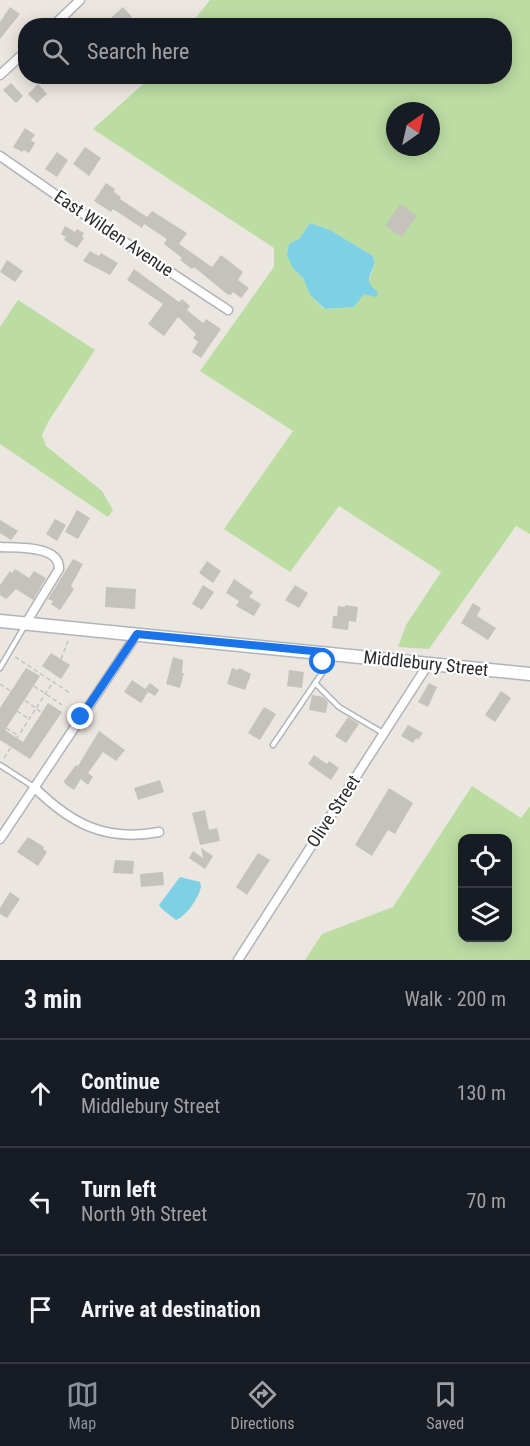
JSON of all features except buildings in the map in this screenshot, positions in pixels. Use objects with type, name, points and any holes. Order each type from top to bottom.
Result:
[{"type":"main road","name":"Middlebury Street","points":[[0,621],[530,674]]},
{"type":"street","points":[[61,18],[80,0]]},
{"type":"street","points":[[0,75],[18,58]]},
{"type":"street","name":"East Wilden Avenue","points":[[0,156],[228,310]]},
{"type":"street","points":[[0,547],[44,551],[56,556],[59,561],[59,569],[26,623]]},
{"type":"street","points":[[0,839],[137,634]]},
{"type":"street","name":"Olive Street","points":[[238,960],[429,663]]},
{"type":"street","points":[[34,787],[44,797],[83,824],[108,834],[129,836],[159,832]]},
{"type":"lane","points":[[0,668],[26,623]]},
{"type":"lane","points":[[273,745],[322,673],[323,652]]},
{"type":"lane","points":[[315,683],[339,707],[383,733]]},
{"type":"lane","points":[[0,764],[34,787]]},
{"type":"path","points":[[60,659],[68,641]]},
{"type":"path","points":[[10,653],[70,693]]},
{"type":"path","points":[[0,764],[53,682]]},
{"type":"path","points":[[0,684],[42,713]]},
{"type":"path","points":[[34,686],[62,705]]},
{"type":"path","points":[[17,711],[29,719]]},
{"type":"path","points":[[0,724],[18,736]]},
{"type":"green space","points":[[210,0],[530,0],[530,534],[516,526],[429,649],[398,647],[406,625],[441,572],[339,506],[290,572],[224,529],[293,431],[200,371],[274,267],[274,248],[93,129],[143,84],[512,84],[512,18],[196,18]],"holes":[[[310,223],[330,230],[373,256],[374,264],[369,284],[354,307],[324,309],[310,295],[303,278],[292,267],[289,244],[300,238]]]},
{"type":"green space","points":[[18,300],[95,350],[42,435],[46,446],[102,491],[113,510],[108,517],[0,444],[0,327]]},
{"type":"green space","points":[[472,786],[521,818],[530,806],[530,960],[305,960],[322,934],[393,907]]},
{"type":"water","points":[[310,223],[330,230],[373,256],[374,264],[369,281],[378,293],[376,297],[364,294],[354,307],[325,309],[310,295],[303,278],[292,267],[287,255],[289,244],[300,238]]},
{"type":"water","points":[[180,877],[200,882],[201,887],[192,906],[176,920],[159,905]]},
{"type":"route","points":[[81,717],[137,634],[323,652],[323,662]]}]
